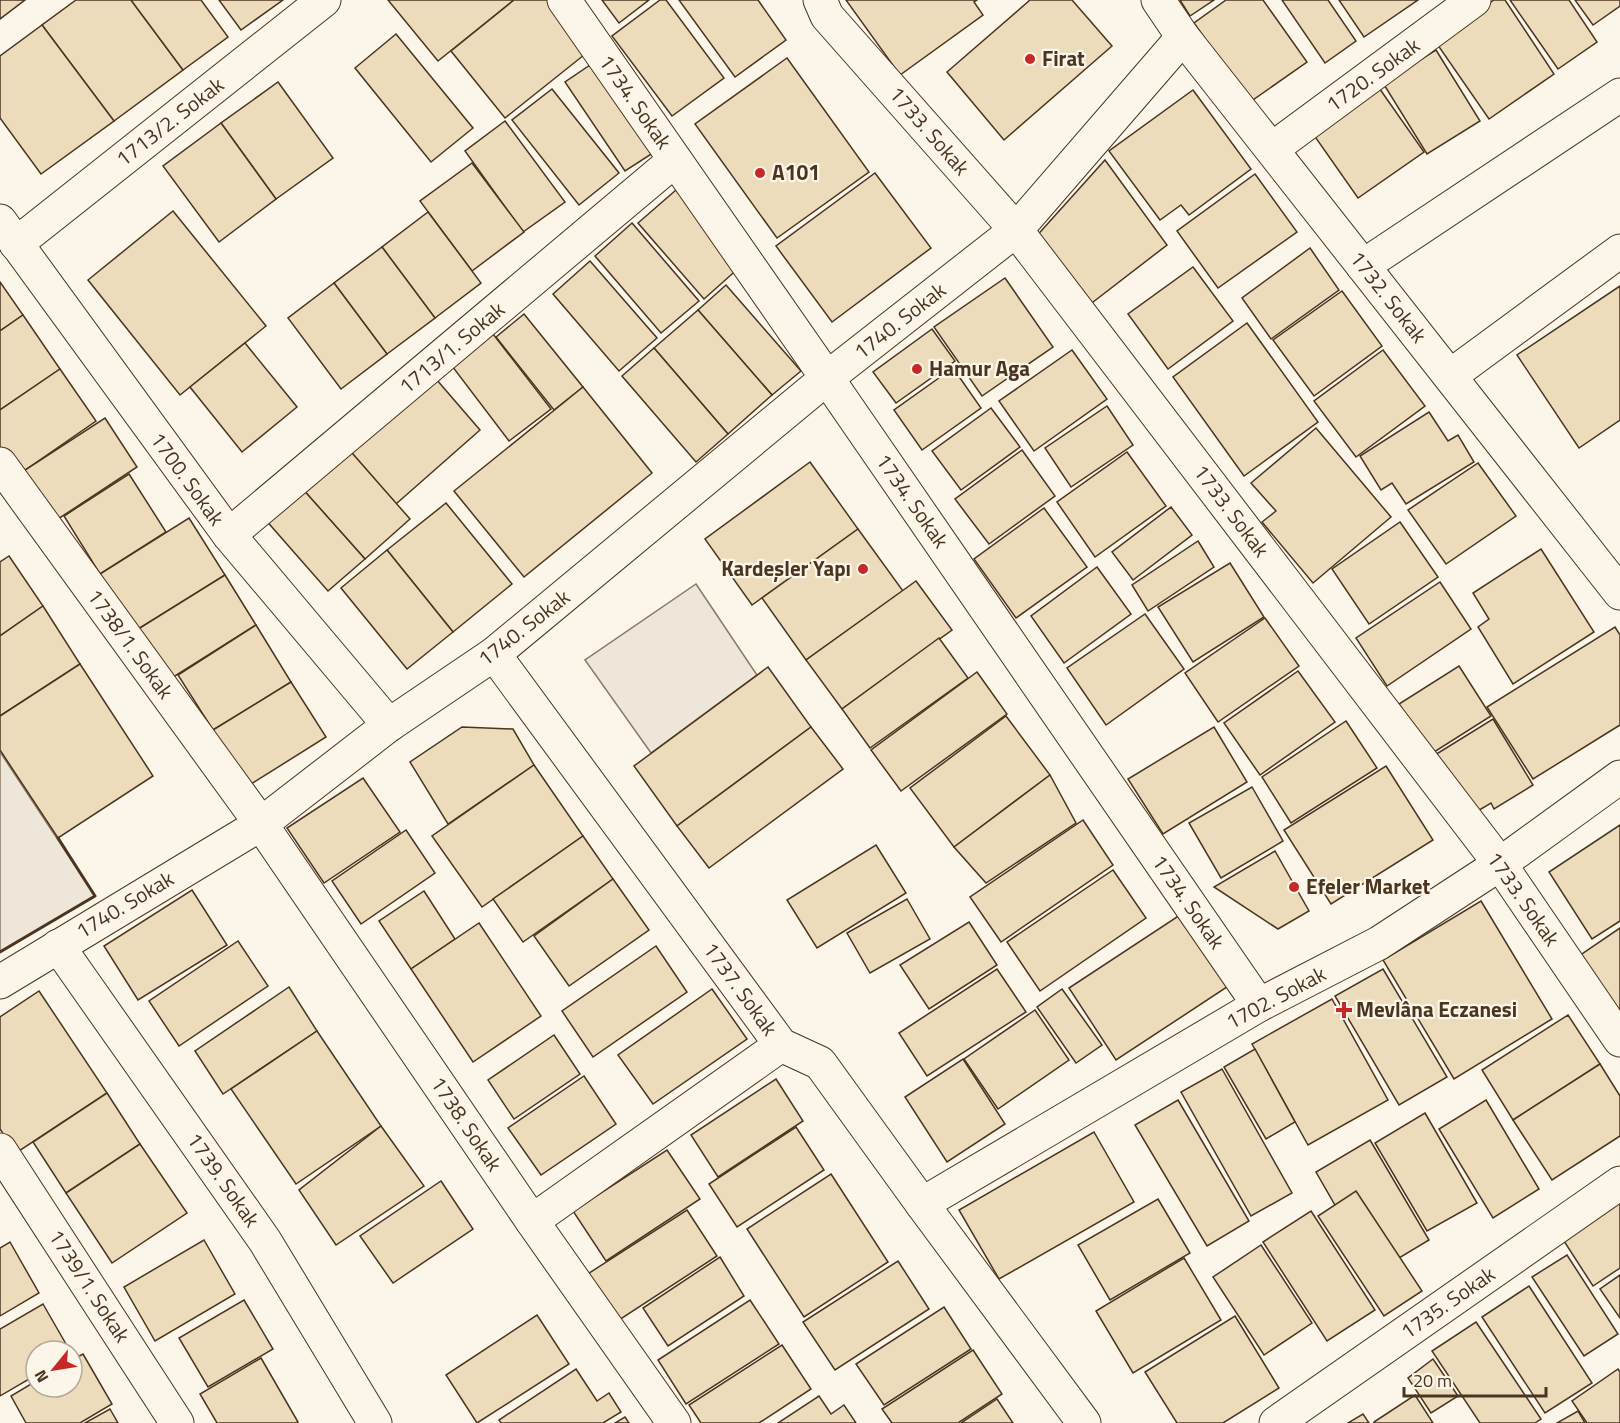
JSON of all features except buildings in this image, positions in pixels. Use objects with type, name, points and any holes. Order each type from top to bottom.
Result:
[{"type":"street","name":"1713/2. Sokak","points":[[8,233],[324,0]]},
{"type":"street","name":"1734. Sokak","points":[[564,0],[1258,1005]]},
{"type":"street","name":"1733. Sokak","points":[[820,0],[827,16],[1016,230],[1500,864],[1620,1040]]},
{"type":"street","name":"1732. Sokak","points":[[1158,0],[1183,37],[1620,593]]},
{"type":"street","name":"1720. Sokak","points":[[1272,149],[1474,0]]},
{"type":"street","name":"1740. Sokak","points":[[0,982],[261,824],[389,725],[494,654],[827,378],[1016,230],[1183,37]]},
{"type":"street","points":[[1363,266],[1620,95]]},
{"type":"street","name":"1713/1. Sokak","points":[[229,535],[675,160]]},
{"type":"street","name":"1700. Sokak","points":[[8,233],[229,535],[389,725]]},
{"type":"street","points":[[1450,376],[1620,251]]},
{"type":"street","name":"1738/1. Sokak","points":[[0,464],[261,824]]},
{"type":"street","name":"1737. Sokak","points":[[494,654],[781,1045],[820,1063],[1084,1423]]},
{"type":"street","name":"1702. Sokak","points":[[922,1204],[1258,1005],[1379,943],[1500,864],[1620,777]]},
{"type":"street","name":"1738. Sokak","points":[[261,824],[532,1221],[674,1423]]},
{"type":"street","name":"1739. Sokak","points":[[58,946],[266,1241],[375,1423]]},
{"type":"street","points":[[532,1221],[781,1045]]},
{"type":"street","name":"1739/1. Sokak","points":[[0,1150],[177,1423]]},
{"type":"street","name":"1735. Sokak","points":[[1276,1423],[1620,1183]]},
{"type":"shaded area","points":[[696,584],[757,675],[651,753],[585,660]]},
{"type":"shaded area","points":[[0,752],[95,896],[0,952]]},
{"type":"wall","points":[[0,952],[95,896],[58,838]]},
{"type":"place","name":"Firat","points":[[1030,59]]},
{"type":"place","name":"A101","points":[[760,173]]},
{"type":"place","name":"Hamur Aga","points":[[917,369]]},
{"type":"place","name":"Kardeşler Yapı","points":[[863,569]]},
{"type":"place","name":"Efeler Market","points":[[1294,887]]},
{"type":"place","name":"Mevlâna Eczanesi","points":[[1344,1010]]}]
